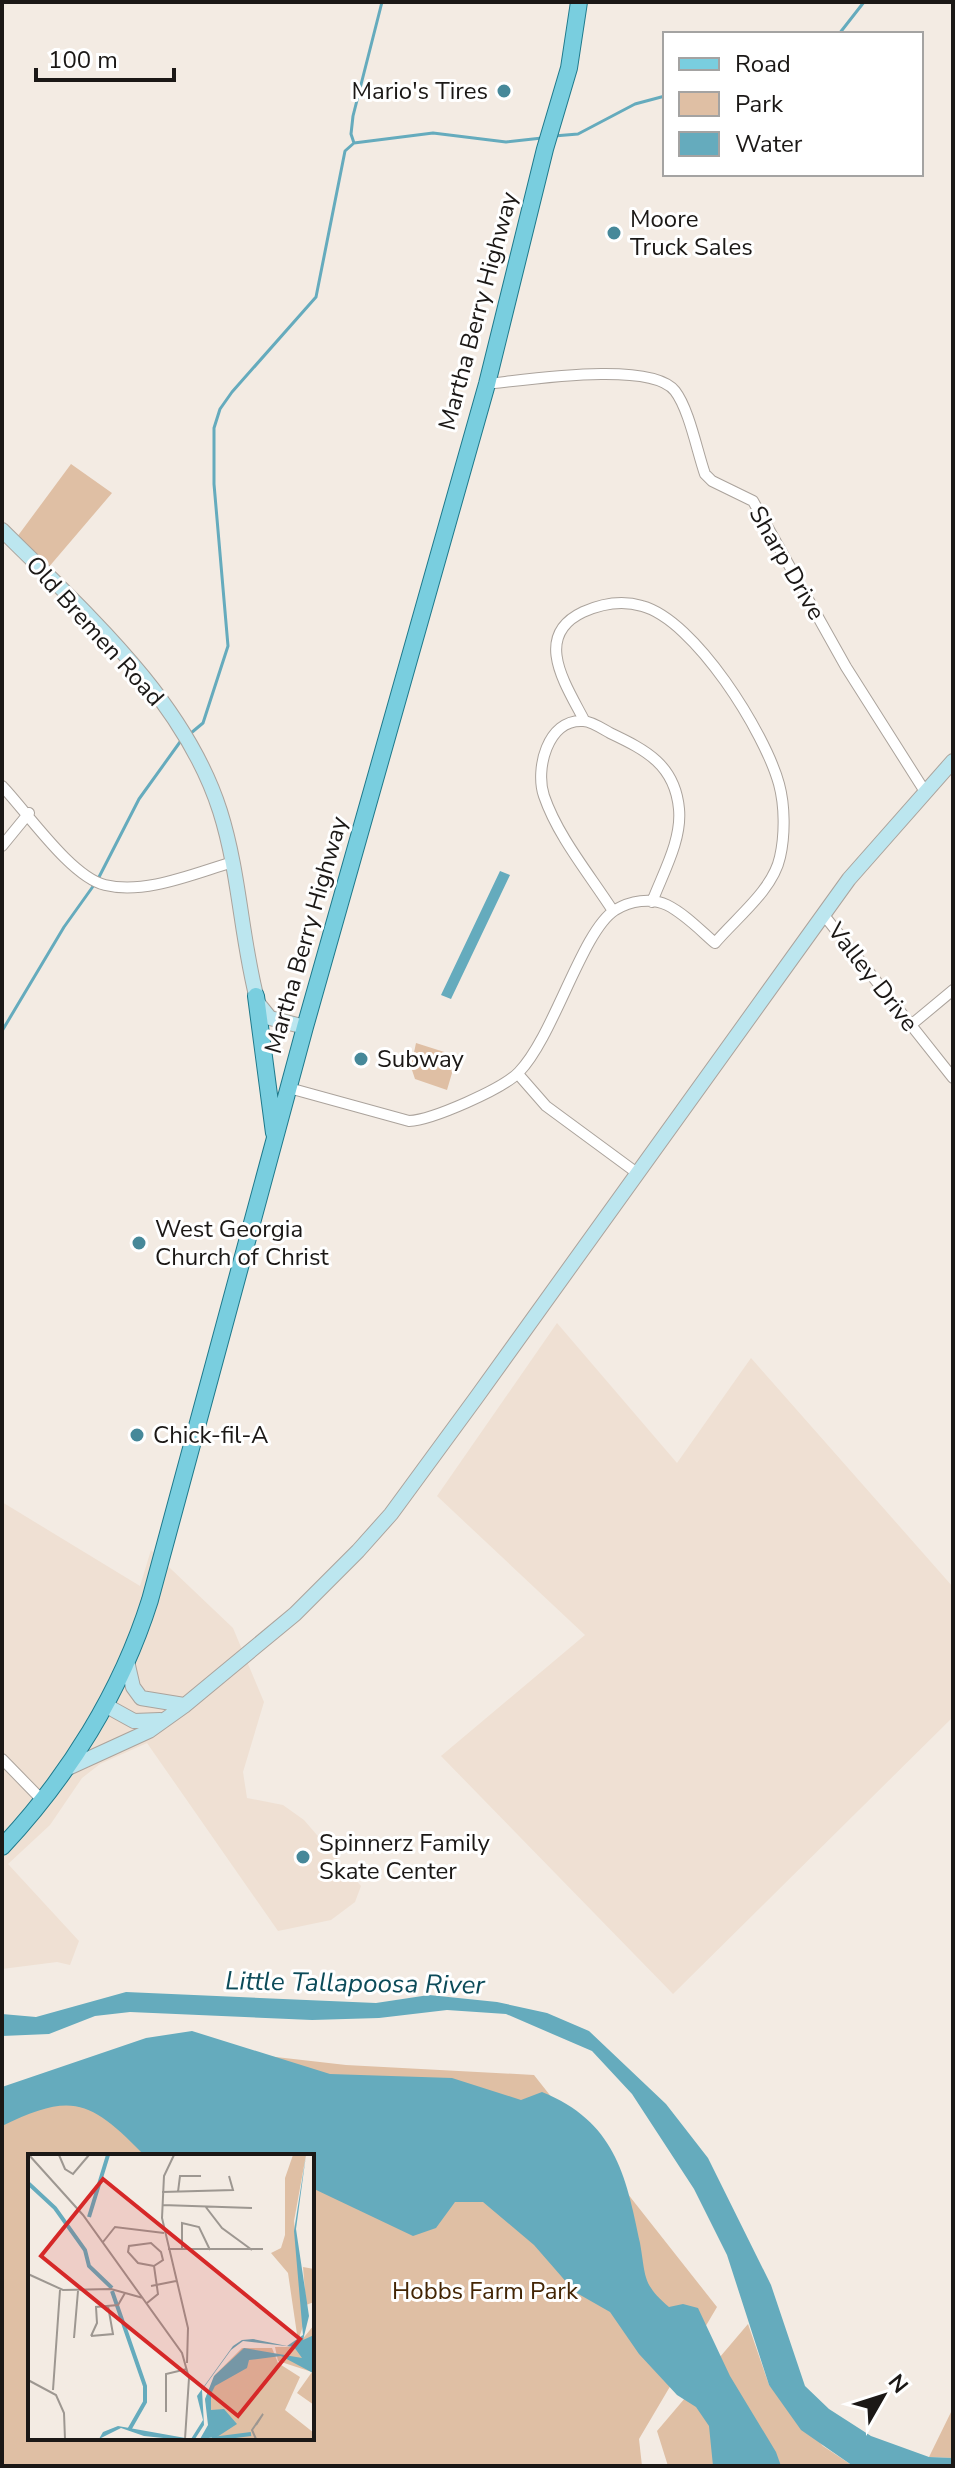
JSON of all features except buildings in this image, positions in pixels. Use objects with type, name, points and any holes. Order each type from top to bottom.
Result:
[{"type":"main road","name":"Martha Berry Highway","points":[[2,1847],[43,1801],[105,1705],[127,1661],[153,1590],[305,1027],[487,384],[545,149],[569,68],[579,2]]},
{"type":"main road","name":"Old Bremen Road","points":[[2,530],[115,647],[178,727],[206,777],[233,862],[256,996]]},
{"type":"main road","points":[[66,1769],[184,1706],[295,1614],[391,1514],[823,914],[924,790],[953,761]]},
{"type":"main road","points":[[256,996],[270,1018],[305,1027]]},
{"type":"main road","points":[[256,996],[275,1140]]},
{"type":"main road","points":[[127,1661],[133,1687],[141,1698],[184,1706]]},
{"type":"main road","points":[[105,1705],[146,1727]]},
{"type":"street","name":"Sharp Drive","points":[[487,384],[621,374],[644,374],[665,381],[677,393],[705,474],[712,481],[753,501],[846,667],[924,790]]},
{"type":"street","points":[[289,1088],[409,1121],[429,1120],[518,1074],[548,1031],[574,974],[602,924],[613,911],[640,900],[652,902],[664,904],[715,943],[768,883],[780,859],[783,814],[780,787],[770,757],[694,640],[643,606],[598,605],[560,628],[554,645],[558,668],[584,720],[649,751],[672,783],[679,807],[679,830],[652,902]]},
{"type":"street","points":[[584,720],[560,729],[548,744],[542,760],[543,794],[554,819],[613,911]]},
{"type":"street","points":[[2,786],[72,863],[103,885],[152,884],[233,862]]},
{"type":"street","points":[[2,846],[29,813]]},
{"type":"street","name":"Valley Drive","points":[[823,914],[953,1078]]},
{"type":"street","points":[[911,1025],[953,990]]},
{"type":"street","points":[[518,1074],[546,1106],[637,1173]]},
{"type":"street","points":[[2,1759],[43,1801]]},
{"type":"shaded area","points":[[557,1323],[677,1463],[751,1358],[953,1587],[953,1717],[673,1994],[441,1756],[585,1635],[437,1496]]},
{"type":"shaded area","points":[[2,1502],[140,1586],[151,1550],[233,1628],[264,1702],[243,1772],[247,1798],[283,1805],[304,1820],[361,1886],[355,1902],[331,1920],[278,1931],[147,1743],[100,1764],[82,1778],[50,1825],[8,1864],[79,1941],[70,1965],[57,1962],[2,1969]]},
{"type":"green space","points":[[71,464],[112,493],[48,568],[17,537]]},
{"type":"green space","points":[[416,1043],[457,1056],[447,1090],[415,1079],[411,1067]]},
{"type":"green space","name":"Hobbs Farm Park","points":[[163,2044],[346,2065],[534,2075],[717,2307],[639,2439],[642,2466],[2,2466],[2,2093]]},
{"type":"green space","points":[[748,2324],[769,2385],[823,2446],[853,2466],[668,2466],[657,2431]]},
{"type":"green space","points":[[953,2408],[953,2458],[929,2457]]},
{"type":"water","points":[[500,871],[510,875],[451,999],[441,995]]},
{"type":"water","points":[[126,1992],[376,2003],[429,1995],[497,2002],[547,2013],[589,2031],[666,2104],[708,2158],[771,2285],[805,2386],[829,2409],[871,2436],[929,2457],[953,2458],[953,2466],[853,2466],[801,2430],[769,2385],[727,2255],[694,2189],[632,2094],[592,2051],[506,2014],[447,2010],[379,2018],[312,2020],[130,2012],[95,2016],[49,2034],[2,2036],[2,2014],[36,2017]]},
{"type":"water","points":[[192,2031],[330,2074],[452,2078],[521,2100],[542,2092],[566,2104],[586,2118],[613,2152],[629,2194],[650,2286],[669,2307],[683,2304],[698,2308],[730,2376],[776,2452],[781,2466],[713,2466],[709,2426],[696,2407],[677,2395],[639,2354],[610,2312],[575,2292],[534,2245],[483,2202],[455,2202],[436,2228],[413,2236],[314,2189],[314,2154],[143,2154],[108,2122],[94,2112],[79,2107],[46,2108],[2,2126],[2,2087],[146,2038]]},
{"type":"waterway","points":[[354,143],[351,134],[353,116],[382,2]]},
{"type":"waterway","points":[[841,32],[864,2]]},
{"type":"waterway","points":[[554,136],[578,134],[635,104],[663,97]]},
{"type":"waterway","points":[[191,733],[203,723],[228,646],[214,484],[214,428],[220,409],[232,392],[316,297],[345,151],[354,143],[433,133],[506,142],[542,138]]},
{"type":"waterway","points":[[98,879],[139,799],[180,742]]},
{"type":"waterway","points":[[2,1031],[64,927],[94,885]]},
{"type":"place","name":"Mario's Tires","points":[[504,91]]},
{"type":"place","name":"Moore Truck Sales","points":[[614,233]]},
{"type":"place","name":"Subway","points":[[361,1059]]},
{"type":"place","name":"West Georgia Church of Christ","points":[[139,1243]]},
{"type":"place","name":"Chick-fil-A","points":[[137,1435]]},
{"type":"place","name":"Spinnerz Family Skate Center","points":[[303,1857]]},
{"type":"water label","name":"Little Tallapoosa River","points":[[355,1983]]}]
